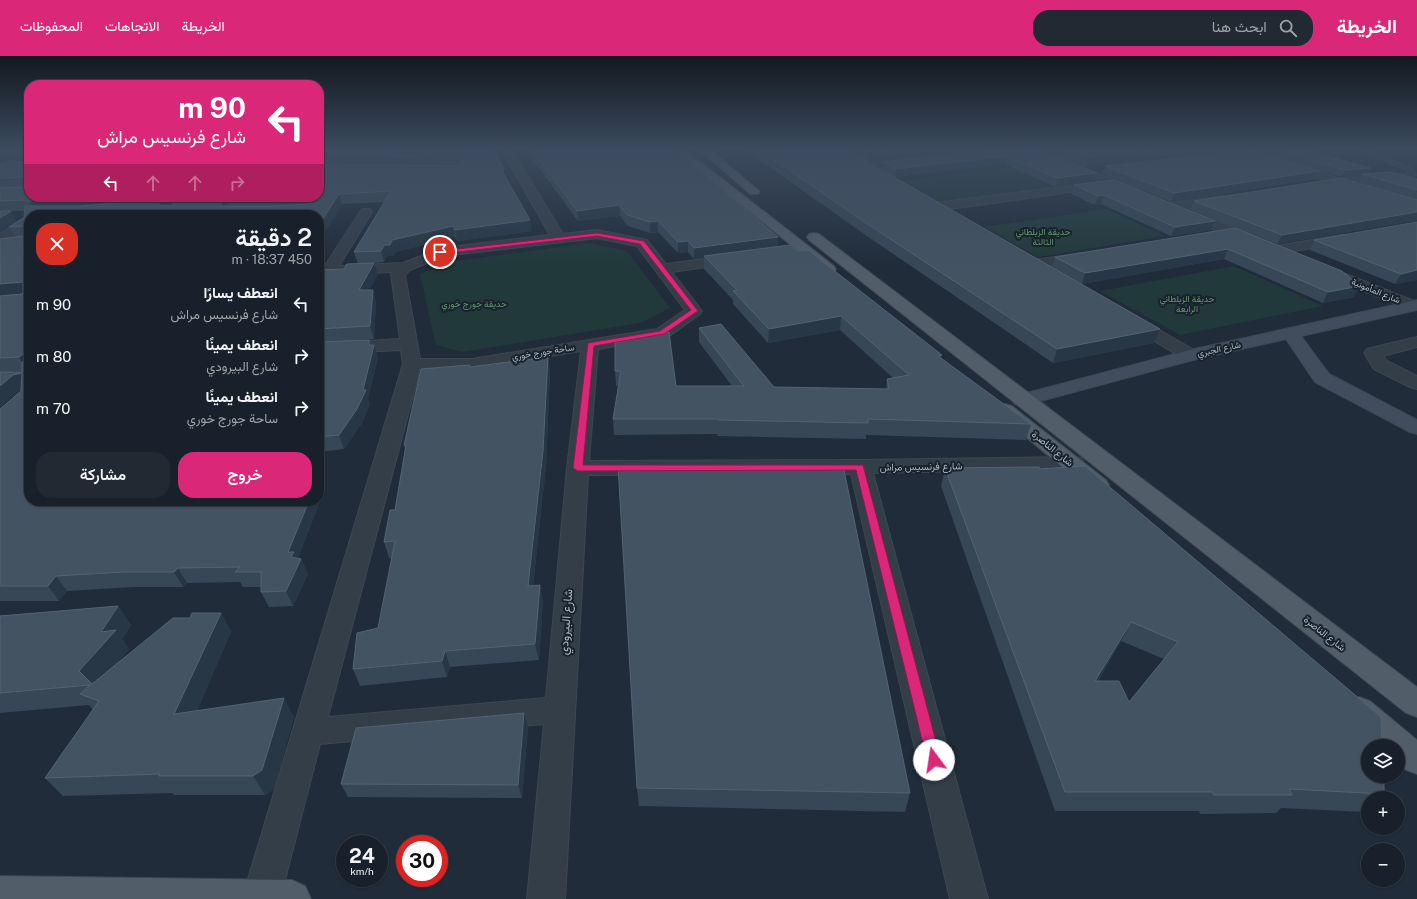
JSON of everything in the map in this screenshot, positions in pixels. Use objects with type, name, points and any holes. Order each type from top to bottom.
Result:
[{"type":"main road","name":"شارع الناصرة","points":[[724,188],[797,251],[985,394],[1073,464],[1115,500]]},
{"type":"main road","points":[[747,188],[756,194]]},
{"type":"main road","name":"شارع الناصرة","points":[[749,188],[1417,704]]},
{"type":"main road","name":"شارع الجبري","points":[[1022,400],[1190,355],[1416,306]]},
{"type":"main road","points":[[1291,333],[1322,378],[1417,428]]},
{"type":"main road","points":[[1343,696],[1414,761]]},
{"type":"main road","points":[[0,894],[292,899]]},
{"type":"street","points":[[529,188],[559,239]]},
{"type":"street","points":[[936,207],[1080,188]]},
{"type":"street","points":[[1124,188],[1298,259]]},
{"type":"street","points":[[1362,188],[1417,206]]},
{"type":"street","points":[[1171,207],[1232,198]]},
{"type":"street","points":[[924,200],[956,219]]},
{"type":"street","points":[[119,209],[174,205]]},
{"type":"street","points":[[324,271],[366,212]]},
{"type":"street","points":[[14,216],[24,216]]},
{"type":"street","points":[[0,240],[24,224]]},
{"type":"street","points":[[1210,236],[1232,232]]},
{"type":"street","name":"ساحة جورج خوري","points":[[324,272],[404,267],[440,252],[597,234],[642,242],[694,311],[662,332],[472,364],[410,354],[324,349]]},
{"type":"street","points":[[1277,250],[1355,236]]},
{"type":"street","points":[[0,245],[22,243]]},
{"type":"street","points":[[1034,264],[1095,255]]},
{"type":"street","points":[[663,269],[750,257]]},
{"type":"street","points":[[1021,257],[1054,276]]},
{"type":"street","name":"شارع المأمونية","points":[[1313,265],[1416,306]]},
{"type":"street","points":[[261,899],[308,732],[410,354],[398,274],[404,267]]},
{"type":"street","points":[[1122,316],[1190,355]]},
{"type":"street","points":[[1417,342],[1373,353],[1380,365],[1417,383]]},
{"type":"street","name":"شارع البيرودي","points":[[546,899],[578,468],[590,344]]},
{"type":"street","name":"شارع فرنسيس مراش","points":[[578,468],[860,467],[1073,464]]},
{"type":"street","points":[[860,467],[969,899]]},
{"type":"street","points":[[308,732],[560,710]]},
{"type":"green space","points":[[911,188],[1051,188],[937,203]]},
{"type":"green space","name":"حديقة الزبلطاني الثالثة","points":[[1106,209],[1165,236],[1038,257],[985,227]]},
{"type":"green space","name":"حديقة جورج خوري","points":[[589,243],[627,251],[670,308],[640,323],[462,352],[436,345],[420,274],[449,262]]},
{"type":"green space","name":"حديقة الزبلطاني الرابعة","points":[[1234,266],[1323,306],[1180,335],[1100,291]]},
{"type":"building","points":[[0,188],[24,188],[24,200],[0,201]]},
{"type":"building","points":[[324,188],[512,188],[530,220],[455,230],[453,226],[392,240],[390,245],[384,245],[381,251],[354,252],[391,191],[339,194],[324,217],[324,210],[25,210],[25,206],[80,206],[126,202],[159,202],[158,205],[172,206],[174,202],[224,202],[221,203],[221,206],[309,204],[310,202],[324,202]]},
{"type":"building","points":[[560,188],[722,188],[778,237],[694,248],[688,241],[678,242],[658,221],[650,222],[627,215],[619,205],[577,211]]},
{"type":"building","points":[[815,188],[914,188],[1160,329],[1057,349]]},
{"type":"building","points":[[1081,188],[1135,188],[1215,221],[1175,227],[1104,195],[1098,196]]},
{"type":"building","points":[[1162,188],[1205,188],[1174,193]]},
{"type":"building","points":[[1275,188],[1377,188],[1417,200],[1417,212],[1282,235],[1194,201]]},
{"type":"building","points":[[0,211],[11,211],[0,218]]},
{"type":"building","points":[[24,218],[24,226],[9,227]]},
{"type":"building","points":[[1417,222],[1417,270],[1401,274],[1314,240]]},
{"type":"building","points":[[1235,228],[1342,271],[1360,286],[1328,292],[1228,249],[1085,273],[1055,257]]},
{"type":"building","points":[[24,236],[24,353],[19,357],[0,358],[0,296],[22,294],[23,282],[0,284],[0,239]]},
{"type":"building","points":[[790,245],[797,251],[808,250],[942,355],[938,356],[1031,424],[868,419],[868,423],[718,419],[613,419],[621,371],[615,371],[615,343],[669,332],[676,386],[744,386],[699,328],[721,324],[774,387],[889,389],[887,379],[909,375],[841,316],[769,329],[733,291],[737,290],[704,256]]},
{"type":"building","points":[[374,263],[359,290],[373,290],[370,326],[324,329],[324,270],[344,269],[347,264]]},
{"type":"building","points":[[369,340],[369,345],[374,345],[363,390],[366,390],[357,409],[339,435],[324,436],[324,342]]},
{"type":"building","points":[[548,357],[543,451],[528,586],[540,585],[535,644],[445,651],[442,661],[353,669],[357,633],[378,628],[395,541],[384,542],[390,510],[395,510],[406,445],[404,445],[421,369],[470,365],[470,367]]},
{"type":"building","points":[[22,362],[24,362],[24,506],[307,506],[288,552],[294,552],[291,557],[301,559],[286,591],[261,592],[261,572],[235,572],[240,567],[178,568],[174,572],[124,572],[56,576],[48,586],[0,586],[0,409],[21,391],[22,373],[13,375],[0,386],[0,372],[21,372]]},
{"type":"building","points":[[618,466],[844,470],[910,793],[637,788]]},
{"type":"building","points":[[1085,466],[1381,717],[1382,739],[1361,739],[1361,783],[1384,783],[1384,791],[1361,791],[1361,793],[1289,789],[1292,795],[1214,795],[1212,792],[1065,792],[945,468],[1039,467],[1040,469]],"holes":[[[1131,622],[1178,642],[1129,702],[1119,681],[1095,681]]]},
{"type":"building","points":[[118,606],[101,632],[116,630],[79,671],[92,684],[173,618],[190,618],[192,613],[221,613],[174,714],[284,698],[262,770],[253,776],[159,776],[160,774],[45,778],[99,701],[80,694],[90,685],[0,693],[0,616]]},
{"type":"building","points":[[524,713],[518,785],[341,784],[356,728]]},
{"type":"route","points":[[440,252],[597,234],[642,242],[694,311],[662,332],[590,344],[578,468],[860,467],[934,760]]}]
